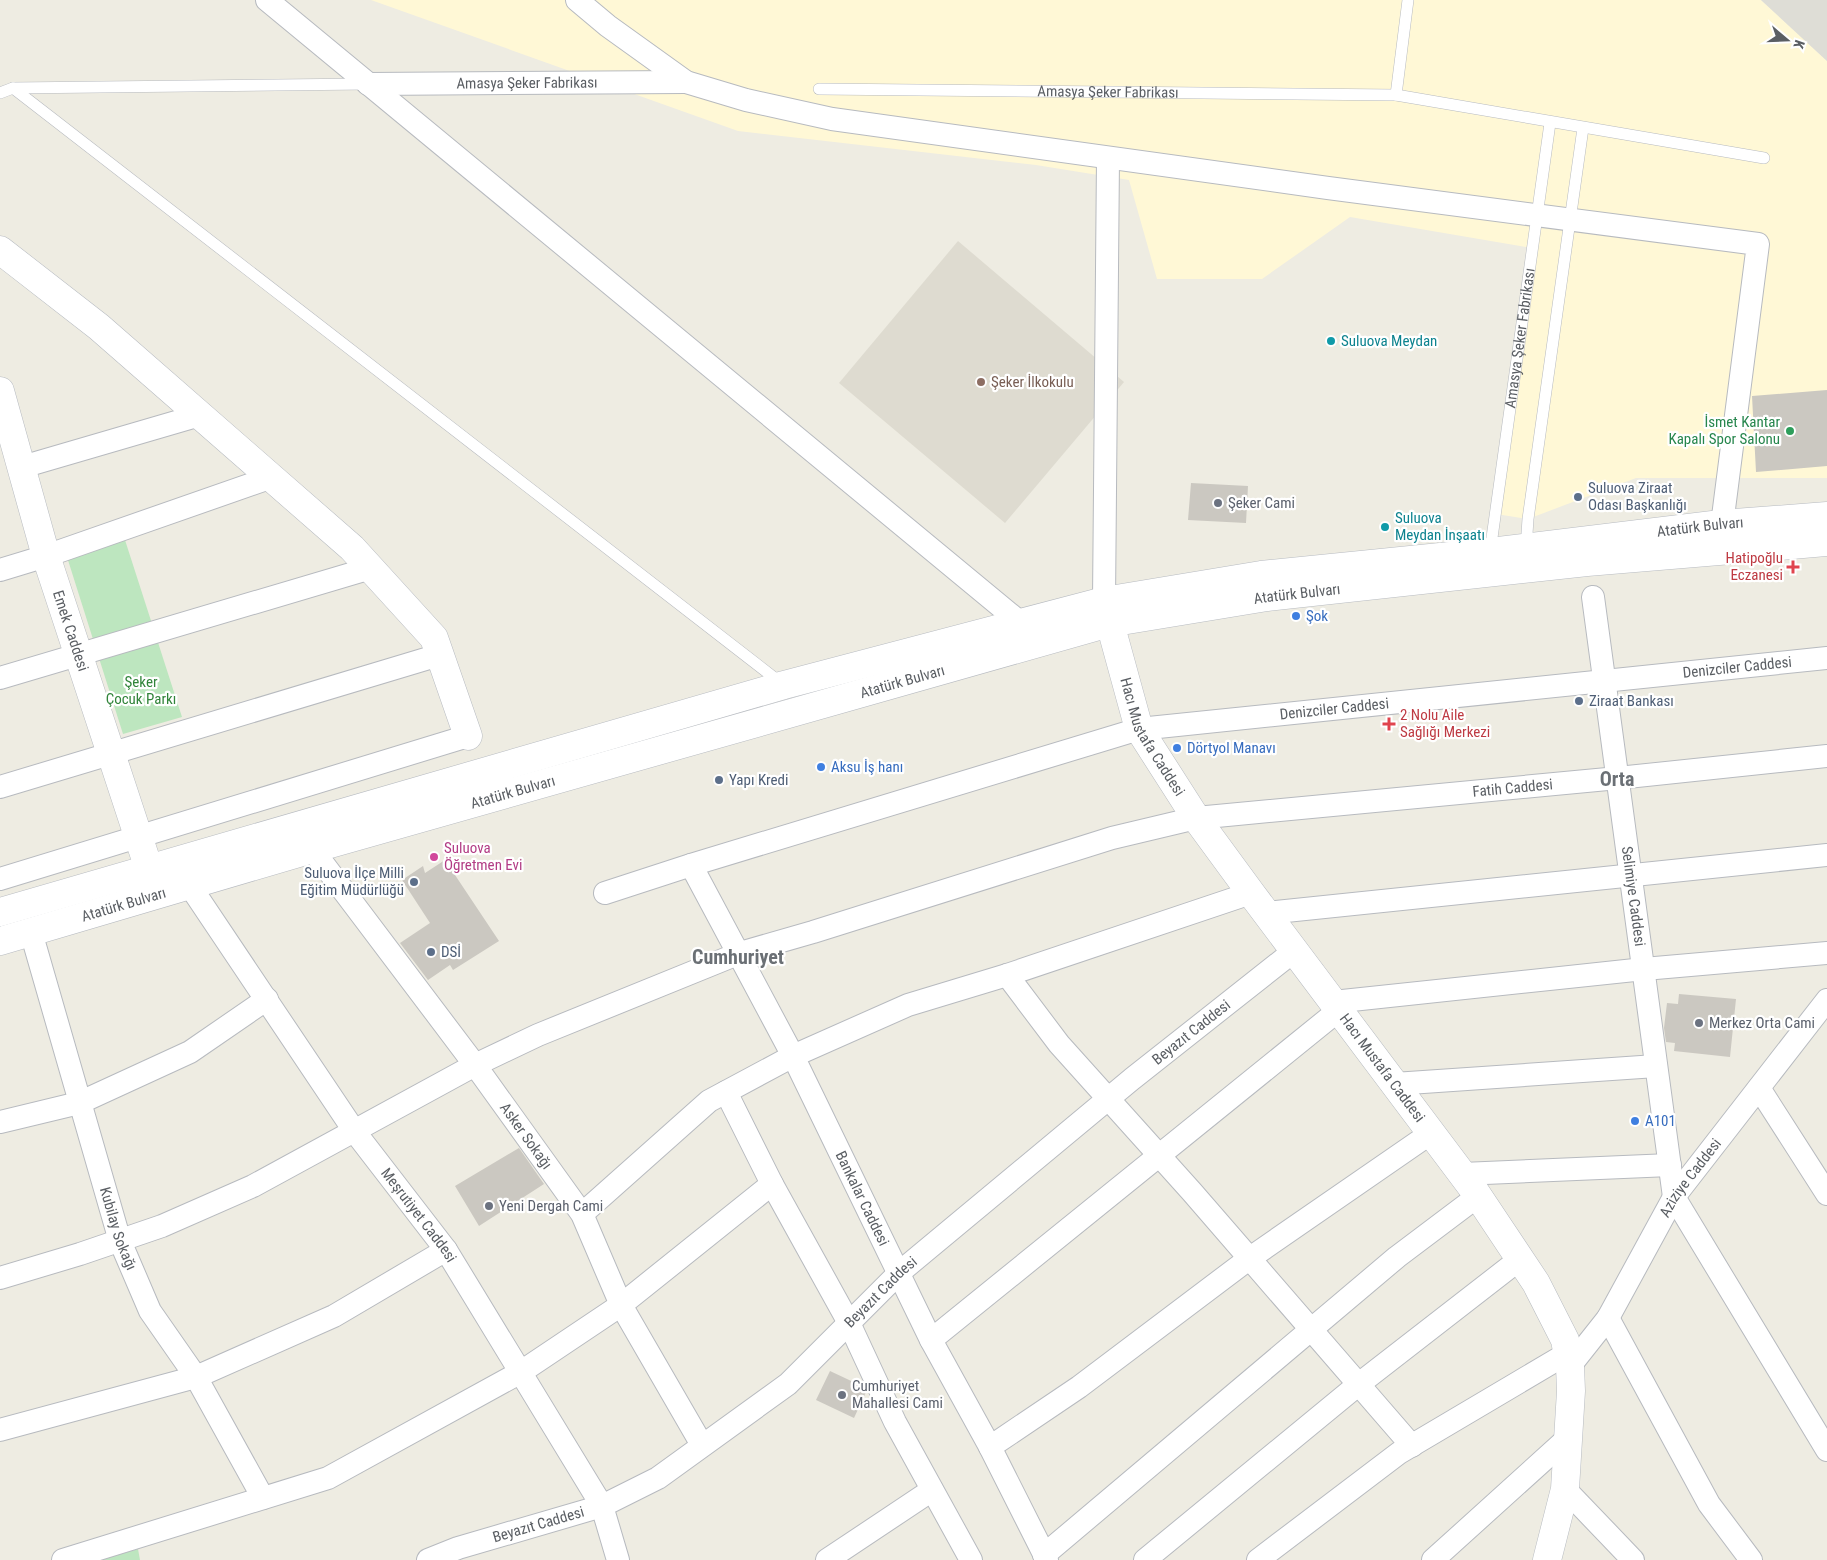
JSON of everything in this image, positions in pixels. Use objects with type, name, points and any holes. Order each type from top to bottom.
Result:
[{"type":"main road","points":[[0,250],[99,326],[352,548],[434,638],[468,736]]},
{"type":"main road","name":"Emek Caddesi","points":[[0,391],[46,556],[149,869]]},
{"type":"main road","name":"Atatürk Bulvarı","points":[[0,942],[1107,612],[1261,575],[1490,552],[1721,524],[1827,516]]},
{"type":"main road","name":"Atatürk Bulvarı","points":[[0,912],[784,685],[1022,624],[1107,612],[1267,597],[1587,562],[1827,542]]},
{"type":"main road","name":"Hacı Mustafa Caddesi","points":[[1107,612],[1139,730],[1196,818],[1478,1196],[1536,1284],[1565,1340],[1569,1359],[1570,1437],[1565,1489],[1547,1560]]},
{"type":"street","points":[[267,0],[1022,624]]},
{"type":"street","points":[[577,0],[608,26],[686,82],[746,100],[832,119],[1108,158],[1758,244],[1718,551]]},
{"type":"street","name":"Amasya Şeker Fabrikası","points":[[368,84],[686,82]]},
{"type":"street","points":[[1107,612],[1108,158]]},
{"type":"street","points":[[22,467],[200,414]]},
{"type":"street","points":[[0,570],[46,556],[272,477]]},
{"type":"street","points":[[0,678],[371,568]]},
{"type":"street","name":"Selimiye Caddesi","points":[[1593,597],[1674,1197]]},
{"type":"street","points":[[0,787],[440,655]]},
{"type":"street","name":"Denizciler Caddesi","points":[[606,893],[691,865],[1139,730],[1827,658]]},
{"type":"street","points":[[0,879],[468,736]]},
{"type":"street","name":"Fatih Caddesi","points":[[0,1278],[162,1226],[253,1186],[356,1132],[475,1065],[538,1034],[740,953],[814,932],[1112,838],[1196,818],[1827,756]]},
{"type":"street","name":"Asker Sokağı","points":[[312,850],[475,1065],[582,1214],[621,1305],[702,1445]]},
{"type":"street","points":[[582,1214],[709,1101],[793,1056],[908,1005],[1007,975],[1258,903],[1631,875],[1827,855]]},
{"type":"street","name":"Bankalar Caddesi","points":[[691,865],[740,953],[793,1056],[900,1272],[931,1340],[990,1448],[1046,1558]]},
{"type":"street","name":"Meşrutiyet Caddesi","points":[[190,886],[356,1132],[446,1250],[602,1506],[618,1560]]},
{"type":"street","name":"Kubilay Sokağı","points":[[31,932],[120,1241],[150,1311],[196,1377],[263,1498]]},
{"type":"street","name":"Beyazıt Caddesi","points":[[428,1560],[458,1548],[602,1506],[658,1478],[788,1384],[900,1272],[1109,1098],[1294,951]]},
{"type":"street","points":[[931,1340],[1159,1154],[1336,1006],[1644,969],[1827,953]]},
{"type":"street","points":[[1007,975],[1058,1044],[1159,1154],[1412,1446]]},
{"type":"street","points":[[0,1122],[80,1103],[190,1052],[267,999]]},
{"type":"street","name":"Aziziye Caddesi","points":[[1569,1359],[1608,1318],[1674,1197],[1827,1000]]},
{"type":"street","points":[[1394,1084],[1656,1066]]},
{"type":"street","points":[[1759,1088],[1827,1194]]},
{"type":"street","points":[[726,1092],[772,1184],[848,1323],[895,1422],[971,1560]]},
{"type":"street","points":[[990,1448],[1079,1387],[1250,1258],[1431,1133]]},
{"type":"street","points":[[1462,1174],[1670,1165]]},
{"type":"street","points":[[62,1560],[328,1478],[521,1372],[621,1305],[772,1184]]},
{"type":"street","points":[[1046,1558],[1310,1328],[1396,1257],[1478,1196]]},
{"type":"street","points":[[1674,1197],[1827,1450]]},
{"type":"street","points":[[0,1430],[196,1377],[334,1316],[446,1250]]},
{"type":"street","points":[[1145,1560],[1359,1384],[1520,1259]]},
{"type":"street","points":[[1608,1318],[1709,1504],[1751,1560]]},
{"type":"street","points":[[1258,1560],[1412,1446],[1569,1359]]},
{"type":"street","points":[[1433,1560],[1570,1437]]},
{"type":"street","points":[[1565,1489],[1634,1560]]},
{"type":"street","points":[[827,1560],[932,1490]]},
{"type":"lane","points":[[1396,95],[1408,0]]},
{"type":"lane","points":[[0,93],[14,88],[368,84]]},
{"type":"lane","points":[[14,88],[784,685]]},
{"type":"lane","name":"Amasya Şeker Fabrikası","points":[[820,89],[1396,95],[1550,123],[1764,158]]},
{"type":"lane","name":"Amasya Şeker Fabrikası","points":[[1490,552],[1550,123]]},
{"type":"lane","points":[[1526,548],[1528,519],[1583,128]]},
{"type":"shaded area","points":[[371,0],[1761,0],[1827,61],[1827,478],[1636,478],[1528,519],[1496,514],[1532,248],[1350,217],[1262,279],[1157,279],[1129,180],[1036,165],[738,131]]},
{"type":"shaded area","points":[[1761,0],[1827,0],[1827,61]]},
{"type":"shaded area","name":"Şeker İlkokulu","points":[[958,241],[1124,382],[1005,523],[839,383]]},
{"type":"green space","name":"Şeker Çocuk Parkı","points":[[125,540],[182,717],[123,734],[67,557]]},
{"type":"green space","points":[[138,1549],[140,1560],[99,1560]]},
{"type":"building","name":"İsmet Kantar Kapalı Spor Salonu","points":[[1827,390],[1827,466],[1756,472],[1752,396]]},
{"type":"building","name":"Şeker Cami","points":[[1191,483],[1248,486],[1246,523],[1188,520]]},
{"type":"building","points":[[445,860],[499,941],[453,970],[450,965],[428,980],[400,943],[430,923],[402,880],[423,866],[425,873]]},
{"type":"building","name":"Merkez Orta Cami","points":[[1679,994],[1736,999],[1730,1057],[1674,1051],[1675,1043],[1666,1042],[1664,1028],[1667,1003],[1678,1004]]},
{"type":"building","name":"Yeni Dergah Cami","points":[[519,1148],[544,1184],[479,1226],[455,1186]]},
{"type":"building","name":"Cumhuriyet Mahallesi Cami","points":[[830,1371],[864,1387],[866,1392],[854,1418],[816,1400]]},
{"type":"place","name":"Suluova Meydan","points":[[1331,341]]},
{"type":"place","name":"Şeker İlkokulu","points":[[981,382]]},
{"type":"place","name":"İsmet Kantar Kapalı Spor Salonu","points":[[1790,431]]},
{"type":"place","name":"Suluova Ziraat Odası Başkanlığı","points":[[1578,497]]},
{"type":"place","name":"Şeker Cami","points":[[1218,503]]},
{"type":"place","name":"Suluova Meydan İnşaatı","points":[[1385,527]]},
{"type":"place","name":"Hatipoğlu Eczanesi","points":[[1793,567]]},
{"type":"place","name":"Şok","points":[[1296,616]]},
{"type":"place","name":"Ziraat Bankası","points":[[1579,701]]},
{"type":"place","name":"2 Nolu Aile Sağlığı Merkezi","points":[[1389,724]]},
{"type":"place","name":"Dörtyol Manavı","points":[[1177,748]]},
{"type":"place","name":"Aksu İş hanı","points":[[821,767]]},
{"type":"place","name":"Yapı Kredi","points":[[719,780]]},
{"type":"place","name":"Suluova Öğretmen Evi","points":[[434,857]]},
{"type":"place","name":"Suluova İlçe Milli Eğitim Müdürlüğü","points":[[414,882]]},
{"type":"place","name":"DSİ","points":[[431,952]]},
{"type":"place","name":"Merkez Orta Cami","points":[[1699,1023]]},
{"type":"place","name":"A101","points":[[1635,1121]]},
{"type":"place","name":"Yeni Dergah Cami","points":[[489,1206]]},
{"type":"place","name":"Cumhuriyet Mahallesi Cami","points":[[842,1395]]},
{"type":"district","name":"Orta","points":[[1617,779]]},
{"type":"district","name":"Cumhuriyet","points":[[738,957]]}]
